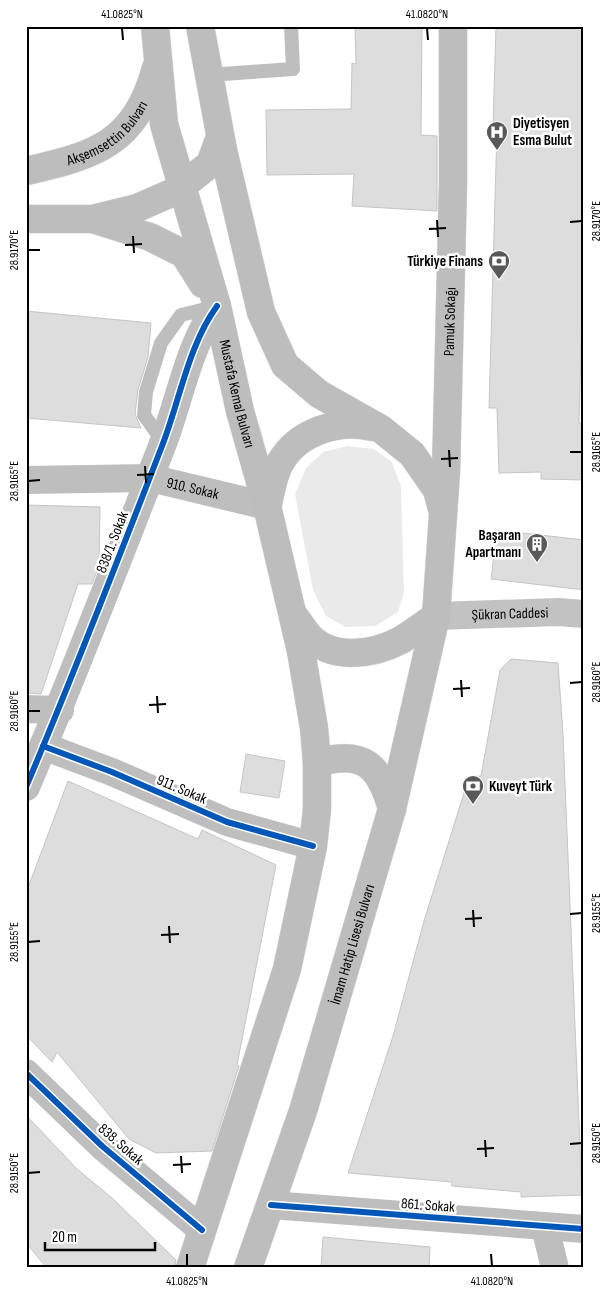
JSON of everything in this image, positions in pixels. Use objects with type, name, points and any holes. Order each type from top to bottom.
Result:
[{"type":"main road","name":"Mustafa Kemal Bulvarı","points":[[155,26],[164,124],[217,306],[240,411],[267,506],[292,613]]},
{"type":"main road","points":[[200,26],[220,137],[261,312],[285,365],[319,394],[381,429],[412,454],[437,490],[444,521]]},
{"type":"main road","name":"Pamuk Sokağı","points":[[436,616],[444,521],[453,183],[453,26]]},
{"type":"main road","name":"Akşemsettin Bulvarı","points":[[26,171],[71,161],[113,142],[131,124],[144,101],[158,62]]},
{"type":"main road","points":[[26,219],[92,219],[137,208],[176,191],[210,164],[220,137]]},
{"type":"main road","points":[[92,219],[150,237],[184,254],[217,306]]},
{"type":"main road","points":[[267,506],[274,476],[281,461],[295,445],[326,427],[350,424],[381,429]]},
{"type":"main road","points":[[292,613],[308,636],[327,649],[352,654],[376,649],[401,640],[436,616]]},
{"type":"main road","points":[[190,1268],[287,969],[313,846],[317,809],[318,763],[309,694],[292,613]]},
{"type":"main road","name":"İmam Hatip Lisesi Bulvarı","points":[[248,1268],[303,1111],[392,809],[436,616]]},
{"type":"main road","points":[[318,763],[336,758],[363,762],[374,770],[385,784],[392,809]]},
{"type":"street","name":"838/1. Sokak","points":[[26,787],[60,710],[164,443],[204,325],[217,306]]},
{"type":"street","name":"910. Sokak","points":[[26,480],[150,478],[267,506]]},
{"type":"street","name":"Şükran Caddesi","points":[[436,616],[558,612],[584,614]]},
{"type":"street","points":[[26,709],[60,710]]},
{"type":"street","name":"911. Sokak","points":[[44,746],[112,772],[227,822],[313,846]]},
{"type":"street","name":"838. Sokak","points":[[26,1074],[102,1146],[202,1230]]},
{"type":"street","name":"861. Sokak","points":[[270,1206],[584,1229]]},
{"type":"street","points":[[545,1227],[555,1268]]},
{"type":"lane","points":[[208,75],[293,69],[291,26]]},
{"type":"shaded area","points":[[347,446],[373,449],[391,461],[401,486],[404,592],[398,612],[375,626],[346,627],[326,616],[313,590],[295,494],[306,468],[323,452]]},
{"type":"building","points":[[355,26],[422,26],[421,135],[437,136],[437,211],[352,206],[354,174],[267,175],[266,110],[351,109],[352,63],[356,64]]},
{"type":"building","points":[[496,26],[584,26],[584,243],[579,423],[584,423],[584,480],[541,479],[541,472],[499,473],[497,408],[489,408],[497,129],[493,128]]},
{"type":"building","points":[[26,311],[151,323],[148,357],[138,390],[135,414],[141,428],[26,418]]},
{"type":"building","points":[[26,505],[100,507],[99,566],[92,584],[78,584],[41,694],[26,693]]},
{"type":"building","name":"Başaran Apartmanı","points":[[497,530],[584,540],[584,590],[491,579]]},
{"type":"building","points":[[511,659],[558,663],[563,735],[582,1195],[521,1197],[521,1192],[452,1186],[452,1182],[348,1173],[393,1036],[424,921],[469,777],[481,776],[500,670]]},
{"type":"building","points":[[246,754],[285,761],[279,798],[240,792]]},
{"type":"building","points":[[68,781],[198,839],[202,830],[276,865],[237,1065],[239,1066],[212,1151],[156,1153],[129,1139],[57,1052],[52,1062],[26,1035],[26,893]]},
{"type":"building","points":[[26,1115],[77,1169],[112,1198],[176,1260],[175,1268],[47,1268],[26,1243]]},
{"type":"building","points":[[323,1237],[430,1247],[429,1268],[321,1268]]},
{"type":"cycle path","points":[[26,787],[79,660],[162,446],[185,374],[199,338],[217,306]]},
{"type":"cycle path","points":[[43,746],[112,772],[227,822],[313,846]]},
{"type":"cycle path","points":[[26,1073],[102,1146],[202,1230]]},
{"type":"cycle path","points":[[271,1205],[584,1229]]},
{"type":"place","name":"Diyetisyen Esma Bulut","points":[[497,151]]},
{"type":"place","name":"Türkiye Finans","points":[[499,280]]},
{"type":"place","name":"Başaran Apartmanı","points":[[537,563]]},
{"type":"place","name":"Kuveyt Türk","points":[[473,805]]}]
